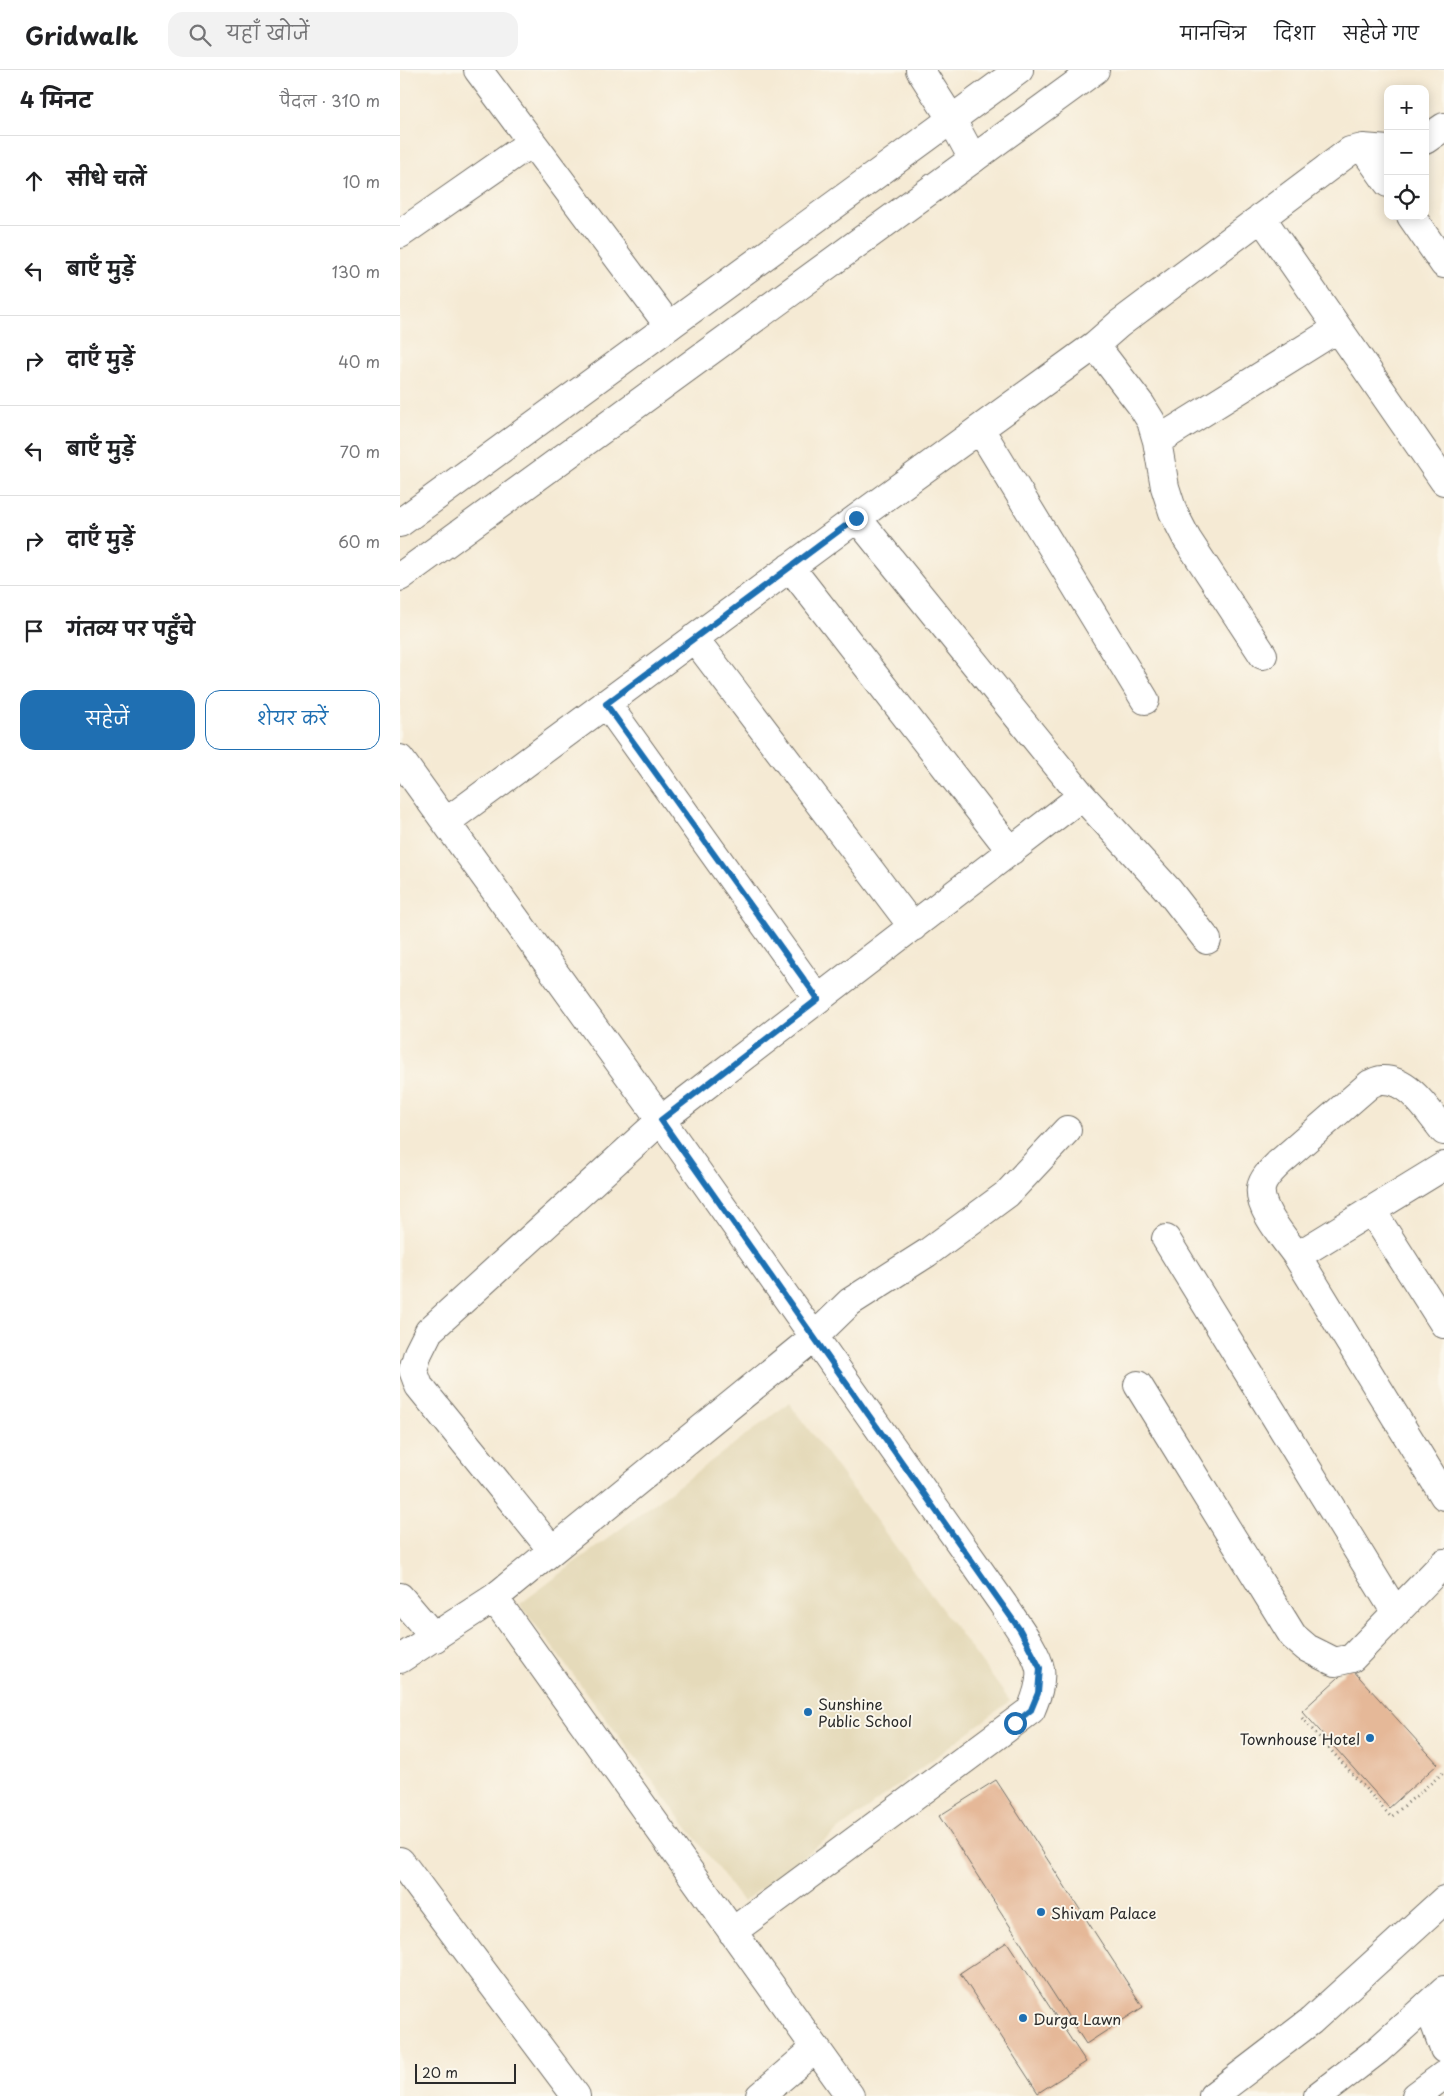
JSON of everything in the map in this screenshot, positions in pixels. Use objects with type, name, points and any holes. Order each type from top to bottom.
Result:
[{"type":"street","points":[[478,70],[669,326]]},
{"type":"street","points":[[920,70],[952,120],[973,159]]},
{"type":"street","points":[[400,523],[1019,70]]},
{"type":"street","points":[[400,578],[1095,70]]},
{"type":"street","points":[[1429,137],[1444,127]]},
{"type":"street","points":[[400,234],[532,142]]},
{"type":"street","points":[[446,822],[856,518],[1094,345],[1350,150],[1375,149],[1385,175]]},
{"type":"street","points":[[1261,217],[1444,481]]},
{"type":"street","points":[[1414,220],[1444,264]]},
{"type":"street","points":[[1157,441],[1338,328]]},
{"type":"street","points":[[1094,345],[1142,405],[1151,421],[1157,441],[1165,487],[1173,512],[1187,539],[1263,655]]},
{"type":"street","points":[[980,429],[1145,700]]},
{"type":"street","points":[[856,518],[1082,796],[1169,890],[1207,940]]},
{"type":"street","points":[[790,567],[1011,851]]},
{"type":"street","points":[[694,638],[913,926]]},
{"type":"street","points":[[606,704],[818,999]]},
{"type":"street","points":[[404,771],[446,822],[661,1120],[1020,1630],[1040,1668],[1038,1693],[1031,1710],[732,1932]]},
{"type":"street","points":[[552,1550],[419,1386],[407,1366],[418,1353],[429,1331],[661,1120],[1082,796]]},
{"type":"street","points":[[1444,1131],[1406,1087],[1382,1080],[1370,1084],[1279,1163],[1268,1174],[1261,1187],[1263,1206],[1297,1256],[1444,1496]]},
{"type":"street","points":[[400,1659],[494,1598],[813,1338],[850,1302],[927,1253],[1008,1194],[1067,1130]]},
{"type":"street","points":[[1297,1256],[1444,1166]]},
{"type":"street","points":[[1372,1211],[1444,1324]]},
{"type":"street","points":[[1166,1239],[1396,1613]]},
{"type":"street","points":[[1138,1385],[1293,1636],[1307,1648],[1335,1662],[1352,1658],[1444,1563]]},
{"type":"street","points":[[400,1597],[435,1638]]},
{"type":"street","points":[[494,1598],[850,2096]]},
{"type":"street","points":[[400,1861],[576,2096]]},
{"type":"street","points":[[1213,2096],[1311,2021],[1444,1900]]},
{"type":"street","points":[[1436,1998],[1444,2048]]},
{"type":"street","points":[[1318,2096],[1378,2050],[1436,1998]]},
{"type":"street","points":[[760,2096],[815,2049]]},
{"type":"street","points":[[1416,2096],[1444,2075]]},
{"type":"path","points":[[1302,1718],[1391,1817],[1444,1772]]},
{"type":"shaded area","name":"Sunshine Public School","points":[[789,1403],[1010,1701],[743,1902],[520,1604]]},
{"type":"building","name":"Townhouse Hotel","points":[[1350,1667],[1438,1764],[1389,1808],[1302,1711]]},
{"type":"building","name":"Shivam Palace","points":[[996,1780],[1143,2007],[1086,2044],[939,1816]]},
{"type":"building","name":"Durga Lawn","points":[[1007,1942],[1086,2062],[1038,2093],[960,1973]]},
{"type":"place","name":"Sunshine Public School","points":[[808,1712]]},
{"type":"place","name":"Townhouse Hotel","points":[[1370,1738]]},
{"type":"place","name":"Shivam Palace","points":[[1041,1912]]},
{"type":"place","name":"Durga Lawn","points":[[1023,2018]]},
{"type":"route","points":[[856,518],[606,704],[818,999],[661,1120],[813,1338],[1003,1604],[1033,1652],[1040,1668],[1038,1693],[1031,1710],[1015,1723]]}]
